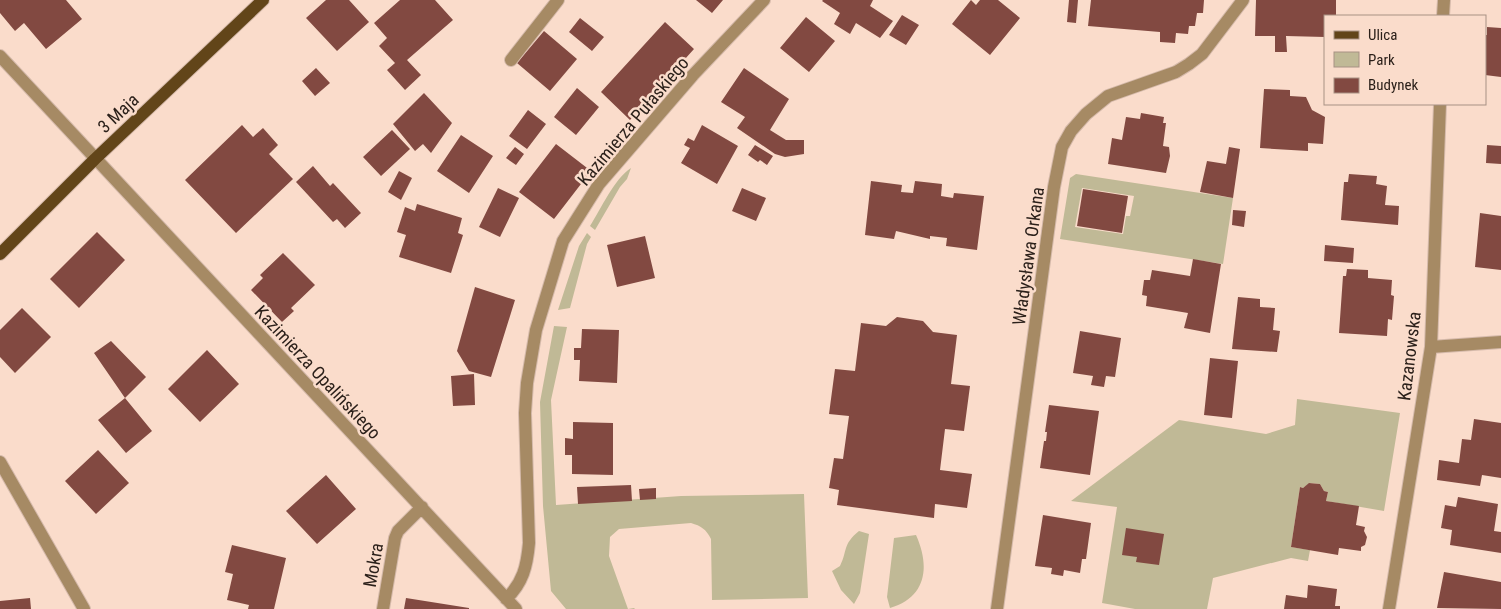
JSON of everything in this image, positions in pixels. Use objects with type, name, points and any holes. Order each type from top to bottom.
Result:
[{"type":"main road","name":"3 Maja","points":[[0,254],[95,159],[263,0]]},
{"type":"street","points":[[512,60],[558,0]]},
{"type":"street","name":"Kazimierza Pułaskiego","points":[[506,598],[516,589],[524,574],[528,559],[525,413],[527,383],[536,330],[563,241],[599,184],[693,75],[764,0]]},
{"type":"street","name":"Władysława Orkana","points":[[997,609],[1054,187],[1062,147],[1071,131],[1086,114],[1108,96],[1176,72],[1202,54],[1243,0]]},
{"type":"street","points":[[1444,0],[1444,15]]},
{"type":"street","name":"Kazimierza Opalińskiego","points":[[0,56],[516,609]]},
{"type":"street","name":"Kazanowska","points":[[1389,609],[1431,347],[1440,105]]},
{"type":"street","points":[[1431,347],[1501,342]]},
{"type":"street","points":[[0,462],[84,609]]},
{"type":"street","name":"Mokra","points":[[383,609],[395,538],[398,531],[422,507]]},
{"type":"green space","points":[[631,168],[627,179],[620,187],[595,230],[590,226],[613,187]]},
{"type":"green space","points":[[1076,174],[1233,198],[1223,264],[1060,239],[1070,178]],"holes":[[[1082,188],[1134,196],[1130,216],[1126,216],[1123,234],[1075,227]]]},
{"type":"green space","points":[[587,233],[591,237],[587,244],[570,308],[558,310],[579,246]]},
{"type":"green space","points":[[554,326],[567,327],[551,400],[556,505],[681,496],[804,494],[808,598],[712,600],[711,539],[703,528],[691,523],[619,529],[610,537],[609,556],[628,609],[566,609],[551,591],[543,506],[540,402]]},
{"type":"green space","points":[[1297,399],[1400,413],[1384,511],[1326,501],[1328,492],[1324,491],[1320,484],[1310,483],[1303,488],[1300,487],[1291,547],[1310,550],[1308,561],[1291,558],[1213,578],[1207,609],[1135,609],[1102,603],[1117,507],[1071,501],[1179,420],[1266,434],[1295,425]]},
{"type":"green space","points":[[859,531],[869,534],[860,593],[854,604],[841,590],[832,571],[840,566],[850,540]]},
{"type":"green space","points":[[916,535],[923,558],[924,569],[922,579],[912,596],[890,608],[887,597],[894,538]]},
{"type":"building","points":[[0,0],[66,0],[82,19],[46,49],[24,23],[15,31],[0,13]]},
{"type":"building","points":[[326,0],[349,0],[369,22],[337,51],[306,18]]},
{"type":"building","points":[[400,0],[435,0],[453,20],[407,60],[421,75],[405,90],[387,70],[395,63],[379,46],[387,38],[374,23]]},
{"type":"building","points":[[696,0],[723,0],[712,13]]},
{"type":"building","points":[[823,0],[873,0],[870,6],[893,21],[880,38],[856,23],[850,34],[834,24],[840,13]]},
{"type":"building","points":[[971,0],[976,5],[980,0],[998,0],[1020,18],[990,55],[952,24]]},
{"type":"building","points":[[1069,0],[1078,0],[1076,23],[1067,22]]},
{"type":"building","points":[[1091,0],[1204,0],[1203,13],[1197,13],[1195,26],[1189,26],[1188,34],[1176,33],[1175,43],[1160,42],[1160,32],[1088,26]]},
{"type":"building","points":[[1256,0],[1336,0],[1336,15],[1324,15],[1324,37],[1286,36],[1287,52],[1275,52],[1275,36],[1255,36]]},
{"type":"building","points":[[902,15],[919,25],[906,45],[889,35]]},
{"type":"building","points":[[806,17],[835,41],[809,72],[780,48]]},
{"type":"building","points":[[580,18],[604,37],[592,51],[569,32]]},
{"type":"building","points":[[665,22],[694,49],[630,120],[601,92]]},
{"type":"building","points":[[1487,27],[1501,28],[1501,77],[1486,75]]},
{"type":"building","points":[[544,31],[577,59],[550,91],[517,63]]},
{"type":"building","points":[[316,68],[330,83],[315,96],[302,81]]},
{"type":"building","points":[[744,68],[789,99],[770,130],[786,140],[804,140],[804,154],[785,157],[775,154],[737,128],[745,117],[721,102]]},
{"type":"building","points":[[577,88],[599,107],[576,135],[554,117]]},
{"type":"building","points":[[1264,89],[1290,90],[1290,96],[1306,97],[1312,110],[1325,117],[1323,144],[1308,143],[1308,151],[1260,148]]},
{"type":"building","points":[[424,93],[452,123],[431,153],[423,144],[415,151],[393,124]]},
{"type":"building","points":[[528,110],[546,124],[527,149],[509,136]]},
{"type":"building","points":[[1141,113],[1164,117],[1163,123],[1166,123],[1163,146],[1169,147],[1170,156],[1166,173],[1108,164],[1112,138],[1122,140],[1126,117],[1140,119]]},
{"type":"building","points":[[242,125],[253,137],[263,128],[278,145],[269,154],[293,179],[236,233],[185,180]]},
{"type":"building","points":[[702,125],[738,146],[717,184],[681,163],[690,148],[684,145],[688,138],[694,141]]},
{"type":"building","points":[[392,130],[410,149],[381,176],[363,157]]},
{"type":"building","points":[[461,135],[493,156],[469,193],[437,171]]},
{"type":"building","points":[[556,144],[591,171],[554,219],[519,192]]},
{"type":"building","points":[[755,145],[773,156],[767,165],[760,160],[758,162],[748,155]]},
{"type":"building","points":[[1487,145],[1501,146],[1501,164],[1486,163]]},
{"type":"building","points":[[515,147],[524,154],[516,165],[506,158]]},
{"type":"building","points":[[1229,147],[1240,149],[1233,198],[1200,192],[1207,161],[1226,164]]},
{"type":"building","points":[[313,166],[330,186],[333,183],[361,213],[345,228],[337,219],[333,222],[296,182]]},
{"type":"building","points":[[399,171],[412,178],[401,200],[388,192]]},
{"type":"building","points":[[1349,174],[1377,176],[1376,184],[1387,186],[1385,205],[1399,206],[1398,225],[1341,220],[1344,182],[1348,182]]},
{"type":"building","points":[[871,181],[902,185],[901,192],[913,193],[915,181],[942,184],[941,196],[953,198],[954,193],[984,196],[977,250],[946,246],[947,238],[930,236],[930,239],[896,231],[894,239],[865,235]]},
{"type":"building","points":[[498,188],[519,198],[500,237],[479,227]]},
{"type":"building","points":[[742,188],[766,198],[756,221],[732,211]]},
{"type":"building","points":[[1083,189],[1128,196],[1122,233],[1077,226]]},
{"type":"building","points":[[417,204],[462,218],[458,233],[463,235],[451,273],[399,257],[406,235],[397,232],[405,207],[415,211]]},
{"type":"building","points":[[1233,210],[1246,211],[1244,227],[1232,225]]},
{"type":"building","points":[[1480,213],[1501,216],[1501,270],[1475,267]]},
{"type":"building","points":[[97,232],[125,260],[79,308],[50,279]]},
{"type":"building","points":[[645,236],[655,278],[617,287],[607,245]]},
{"type":"building","points":[[1325,245],[1354,248],[1353,263],[1324,261]]},
{"type":"building","points":[[283,253],[315,285],[291,308],[294,311],[282,322],[251,290],[263,278],[260,275]]},
{"type":"building","points":[[1193,259],[1221,264],[1210,333],[1184,328],[1188,313],[1146,306],[1147,296],[1142,295],[1144,280],[1150,280],[1152,270],[1190,276]]},
{"type":"building","points":[[1347,269],[1368,270],[1368,278],[1392,280],[1391,295],[1394,296],[1392,320],[1388,319],[1387,336],[1339,333],[1343,276],[1346,276]]},
{"type":"building","points":[[475,287],[515,300],[491,377],[469,371],[457,351]]},
{"type":"building","points":[[1238,297],[1260,299],[1260,307],[1275,308],[1273,330],[1280,331],[1277,352],[1232,349]]},
{"type":"building","points":[[22,308],[51,337],[15,373],[0,357],[0,330]]},
{"type":"building","points":[[897,317],[923,321],[933,332],[957,335],[951,384],[970,386],[964,431],[945,429],[940,470],[972,474],[967,508],[935,504],[934,518],[837,505],[839,490],[829,488],[834,458],[843,459],[849,416],[829,414],[835,369],[855,371],[861,323],[886,326]]},
{"type":"building","points":[[582,329],[619,330],[617,383],[579,381],[580,360],[574,360],[574,348],[581,348]]},
{"type":"building","points":[[1080,331],[1121,338],[1115,377],[1106,376],[1104,387],[1091,385],[1093,376],[1073,373]]},
{"type":"building","points":[[111,341],[146,377],[125,398],[94,353]]},
{"type":"building","points":[[207,350],[239,384],[200,422],[168,389]]},
{"type":"building","points":[[1210,358],[1238,361],[1232,418],[1204,415]]},
{"type":"building","points":[[474,374],[475,405],[453,406],[451,376]]},
{"type":"building","points":[[125,398],[152,431],[126,453],[98,420]]},
{"type":"building","points":[[1049,405],[1099,411],[1090,475],[1040,468],[1044,441],[1046,441],[1047,432],[1045,432]]},
{"type":"building","points":[[1474,419],[1501,423],[1501,478],[1482,475],[1480,486],[1437,480],[1439,460],[1459,463],[1462,439],[1471,440]]},
{"type":"building","points":[[573,422],[613,423],[613,475],[572,474],[572,455],[565,455],[565,438],[573,439]]},
{"type":"building","points":[[98,450],[129,483],[96,514],[65,481]]},
{"type":"building","points":[[326,475],[356,509],[317,544],[286,511]]},
{"type":"building","points":[[1309,483],[1320,484],[1324,491],[1328,492],[1326,501],[1359,506],[1356,525],[1365,527],[1364,531],[1367,537],[1365,545],[1361,547],[1361,551],[1339,548],[1338,555],[1291,547],[1300,487],[1303,488]]},
{"type":"building","points":[[631,485],[632,501],[578,504],[577,487]]},
{"type":"building","points":[[656,488],[656,499],[640,500],[639,489]]},
{"type":"building","points":[[1458,497],[1498,504],[1494,531],[1501,532],[1501,553],[1450,545],[1452,530],[1441,528],[1445,505],[1456,507]]},
{"type":"building","points":[[1043,515],[1091,523],[1086,559],[1082,559],[1080,573],[1064,570],[1063,576],[1051,574],[1052,568],[1035,566]]},
{"type":"building","points":[[1126,528],[1164,534],[1159,565],[1136,562],[1137,557],[1122,555]]},
{"type":"building","points":[[232,545],[286,558],[274,609],[248,609],[249,605],[227,600],[233,574],[225,572]]},
{"type":"building","points":[[1444,572],[1501,582],[1501,609],[1437,608]]},
{"type":"building","points":[[1308,585],[1337,589],[1335,606],[1340,606],[1340,609],[1284,609],[1286,595],[1307,598]]},
{"type":"building","points":[[30,598],[31,609],[0,609],[0,601]]},
{"type":"building","points":[[406,598],[469,608],[469,609],[404,609]]}]
